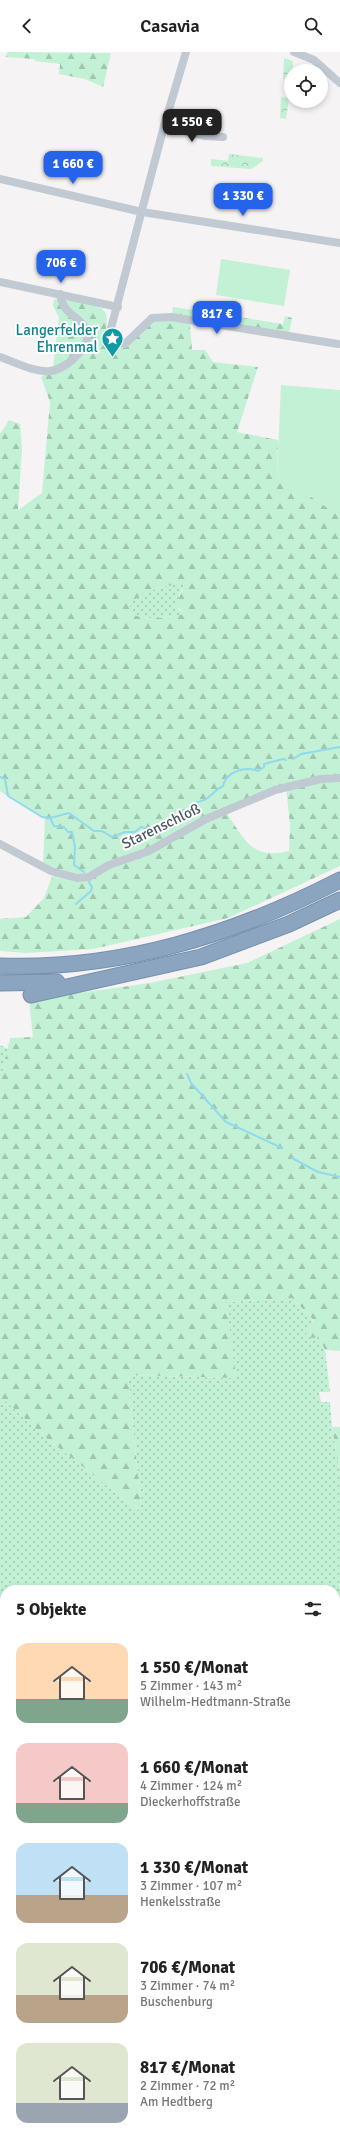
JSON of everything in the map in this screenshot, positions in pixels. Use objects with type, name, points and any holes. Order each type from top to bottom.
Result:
[{"type":"highway","points":[[0,966],[96,962],[180,945],[229,930],[291,905],[340,880]]},
{"type":"highway","points":[[31,995],[90,980],[134,973],[201,957],[289,924],[340,900]]},
{"type":"highway","points":[[0,983],[90,980]]},
{"type":"street","points":[[186,52],[164,126],[118,307],[110,332],[114,340],[125,344],[152,318],[171,317],[338,344]]},
{"type":"street","points":[[294,52],[314,60],[340,83]]},
{"type":"street","points":[[164,126],[205,136],[223,137]]},
{"type":"street","points":[[0,179],[142,212],[340,243]]},
{"type":"street","points":[[0,282],[118,307]]},
{"type":"street","points":[[0,357],[36,370],[54,372],[71,363],[86,345],[87,334],[82,323],[62,305],[60,294]]},
{"type":"street","name":"Starenschloß","points":[[0,844],[51,871],[77,878],[89,877],[109,865],[149,851],[206,819],[275,790],[321,779],[340,778]]},
{"type":"green space","points":[[7,52],[111,53],[103,87],[85,79],[59,74],[60,64],[35,61],[35,59],[6,57]]},
{"type":"green space","points":[[284,58],[293,61],[293,64],[284,64],[283,79]]},
{"type":"green space","points":[[281,97],[284,97],[284,108],[288,108],[286,119],[280,118]]},
{"type":"green space","points":[[229,154],[263,158],[263,161],[251,169],[211,166],[211,159],[228,161]]},
{"type":"green space","points":[[221,259],[290,270],[284,306],[216,295]]},
{"type":"green space","points":[[54,299],[81,302],[96,306],[105,312],[107,316],[106,338],[109,343],[123,346],[147,324],[158,319],[171,321],[173,307],[283,324],[285,316],[292,318],[289,333],[192,319],[190,325],[192,350],[205,350],[213,362],[258,367],[237,432],[278,440],[277,474],[340,516],[340,866],[228,918],[93,949],[26,953],[0,951],[0,919],[26,917],[44,898],[53,874],[43,864],[45,819],[0,791],[0,434],[9,420],[20,424],[22,449],[18,510],[42,493],[50,402],[41,377],[53,368],[59,318],[53,305]],"holes":[[[183,584],[184,586],[176,605],[185,614],[163,618],[149,618],[129,612],[130,605],[141,595],[159,588]],[[286,787],[290,825],[289,851],[266,853],[257,850],[244,839],[226,812]]]},
{"type":"green space","points":[[281,385],[340,390],[340,516],[277,474]]},
{"type":"green space","points":[[173,584],[183,584],[184,586],[179,595],[178,609],[186,614],[164,618],[149,618],[129,612],[133,600],[139,596],[152,590]]},
{"type":"green space","points":[[340,919],[340,1351],[325,1350],[319,1337],[312,1338],[306,1335],[307,1326],[314,1322],[292,1298],[226,1302],[236,1378],[128,1375],[141,1506],[138,1510],[45,1437],[0,1396],[0,1073],[2,1074],[10,1038],[33,1037],[29,1000],[150,983],[247,963]]},
{"type":"green space","points":[[0,1045],[8,1049],[2,1074],[0,1073]]},
{"type":"green space","points":[[292,1298],[311,1317],[325,1350],[330,1392],[319,1392],[321,1402],[330,1402],[332,1427],[340,1474],[340,1585],[0,1585],[0,1396],[45,1437],[138,1510],[141,1506],[128,1375],[235,1378],[226,1302]]},
{"type":"green space","points":[[332,1427],[340,1427],[340,1474]]},
{"type":"waterway","points":[[293,759],[301,754],[340,747]]},
{"type":"waterway","points":[[0,777],[5,779],[8,796],[42,817],[50,818],[69,813],[94,831],[102,831],[112,837],[125,832],[135,832],[141,827],[145,828],[150,834],[160,834],[165,827],[172,828],[179,822],[181,818],[179,814],[183,810],[191,810],[194,803],[204,800],[223,786],[225,781],[232,773],[248,769],[258,771],[264,767],[264,764],[283,759],[286,760]]},
{"type":"waterway","points":[[50,818],[54,826],[64,827],[68,832],[72,832],[75,847],[74,865],[84,872]]},
{"type":"waterway","points":[[76,904],[91,891],[92,887],[89,882]]},
{"type":"waterway","points":[[187,1074],[191,1083],[226,1122],[282,1148]]},
{"type":"waterway","points":[[292,1158],[318,1172],[340,1177]]},
{"type":"place","name":"Langerfelder Ehrenmal","points":[[113,358]]}]
